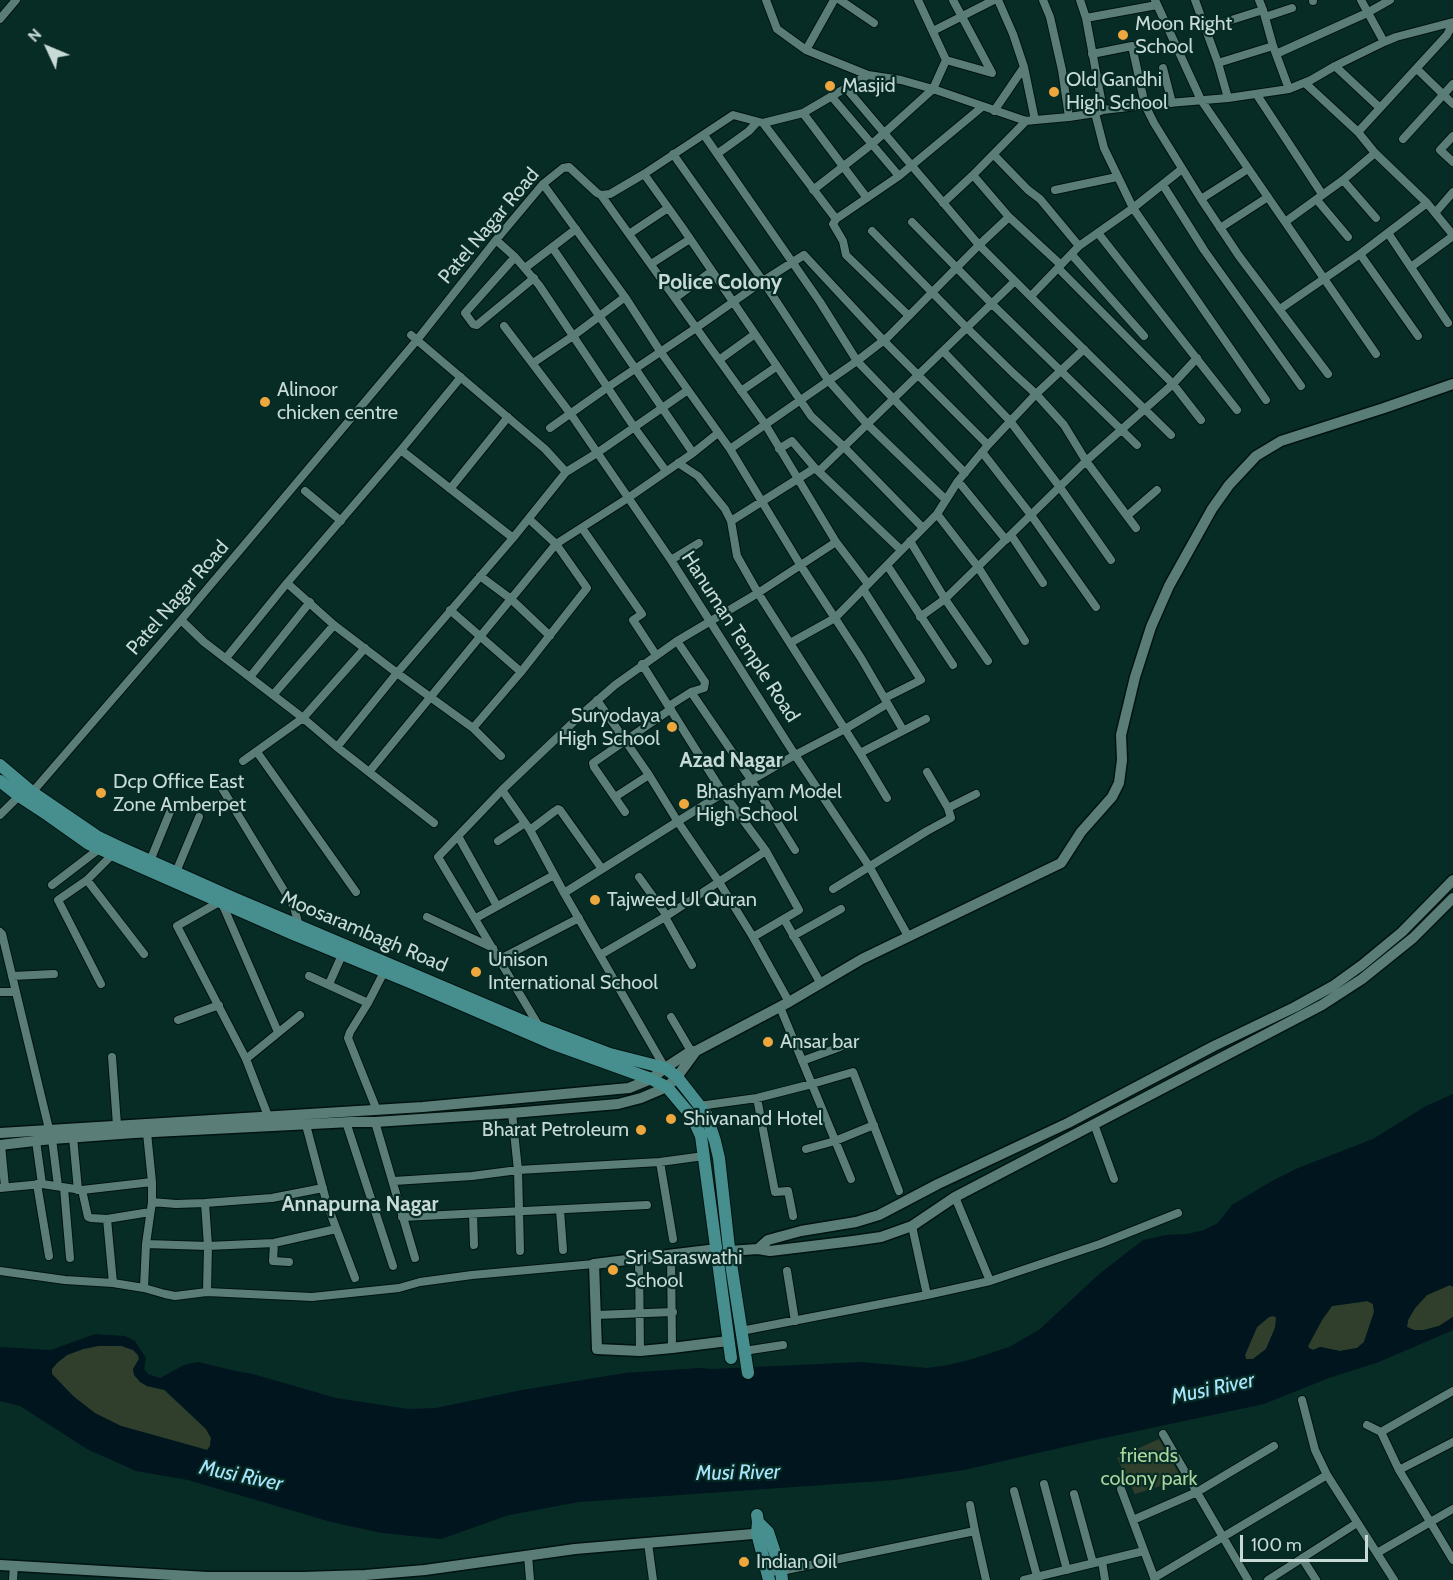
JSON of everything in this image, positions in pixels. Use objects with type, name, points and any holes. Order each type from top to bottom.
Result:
[{"type":"main road","name":"Moosarambagh Road","points":[[0,765],[25,796],[99,849],[551,1043],[651,1079],[667,1087],[688,1112],[700,1136],[748,1373]]},
{"type":"main road","name":"Moosarambagh Road","points":[[0,781],[98,837],[150,861],[540,1028],[610,1054],[665,1068],[677,1077],[709,1122],[719,1158],[728,1341],[731,1358]]},
{"type":"main road","points":[[760,1526],[775,1576]]},
{"type":"street","points":[[0,20],[16,0]]},
{"type":"street","points":[[766,0],[777,29],[806,50],[868,75],[900,80],[994,111],[1030,120],[1289,89],[1396,37],[1453,22]]},
{"type":"street","points":[[806,50],[834,0]]},
{"type":"street","points":[[840,0],[873,23]]},
{"type":"street","points":[[813,190],[872,144],[933,90],[946,60],[918,0]]},
{"type":"street","points":[[946,60],[992,73],[953,0]]},
{"type":"street","points":[[933,31],[996,0],[1013,34],[1024,68],[1030,120]]},
{"type":"street","points":[[1043,0],[1050,17],[1070,117]]},
{"type":"street","points":[[1080,0],[1086,18],[1092,54],[1104,148],[1117,177],[1133,208],[1266,400]]},
{"type":"street","points":[[1195,0],[1228,98]]},
{"type":"street","points":[[1258,0],[1289,89]]},
{"type":"street","points":[[1361,0],[1384,42]]},
{"type":"street","points":[[1218,63],[1275,50],[1367,13],[1390,0]]},
{"type":"street","points":[[1086,18],[1156,2],[1201,100],[1376,354]]},
{"type":"street","points":[[1206,28],[1292,8]]},
{"type":"street","points":[[1358,132],[1447,35],[1453,22]]},
{"type":"street","points":[[1092,54],[1132,46],[1145,105],[1154,123],[1201,200],[1239,256],[1328,375]]},
{"type":"street","points":[[1335,66],[1380,108]]},
{"type":"street","points":[[994,111],[1024,68]]},
{"type":"street","points":[[1163,68],[1172,103]]},
{"type":"street","points":[[1416,69],[1453,104]]},
{"type":"street","points":[[564,893],[723,793],[752,781],[845,729],[921,680],[765,424],[601,195],[610,194],[644,174],[733,115],[760,122],[803,113],[868,75]]},
{"type":"street","points":[[1305,83],[1358,132],[1375,153],[1427,203],[1453,235],[1411,267]]},
{"type":"street","points":[[1402,139],[1453,84]]},
{"type":"street","points":[[846,88],[979,244],[1172,435]]},
{"type":"street","points":[[1257,94],[1320,197],[1348,237]]},
{"type":"street","points":[[832,97],[899,176]]},
{"type":"street","points":[[909,316],[846,255],[843,241],[833,224],[836,219],[899,176],[982,107]]},
{"type":"street","points":[[803,113],[867,198]]},
{"type":"street","points":[[943,203],[1030,120]]},
{"type":"street","points":[[717,154],[760,122]]},
{"type":"street","points":[[760,122],[836,219]]},
{"type":"street","points":[[704,135],[820,302],[857,361],[965,473]]},
{"type":"street","points":[[1453,136],[1440,150],[1453,162]]},
{"type":"street","points":[[1285,222],[1343,180],[1375,153]]},
{"type":"street","points":[[673,154],[763,281],[828,380],[867,424],[946,501]]},
{"type":"street","points":[[994,155],[1040,199],[1079,246]]},
{"type":"street","name":"Patel Nagar Road","points":[[0,815],[25,796],[181,621],[543,184],[558,171],[569,167],[592,190],[601,195]]},
{"type":"street","points":[[1031,296],[1079,246],[1133,208],[1182,169]]},
{"type":"street","points":[[1201,200],[1248,169]]},
{"type":"street","points":[[644,174],[811,416],[923,528]]},
{"type":"street","points":[[973,175],[1008,217],[1060,267],[1173,384],[1201,420]]},
{"type":"street","points":[[1055,190],[1117,177]]},
{"type":"street","points":[[1343,180],[1376,218]]},
{"type":"street","points":[[543,184],[730,448],[903,730]]},
{"type":"street","points":[[1162,184],[1204,250],[1301,386]]},
{"type":"street","points":[[1435,213],[1453,192]]},
{"type":"street","points":[[1220,228],[1268,196]]},
{"type":"street","points":[[1280,309],[1360,254],[1427,203]]},
{"type":"street","points":[[629,234],[668,208]]},
{"type":"street","points":[[730,448],[857,361],[883,340],[1008,217]]},
{"type":"street","points":[[912,222],[956,269],[1137,445]]},
{"type":"street","points":[[525,268],[576,229]]},
{"type":"street","points":[[872,231],[967,328],[1036,394],[1064,425],[1086,461],[1136,528]]},
{"type":"street","points":[[1098,233],[1237,410]]},
{"type":"street","points":[[1388,233],[1448,323]]},
{"type":"street","points":[[651,264],[690,239]]},
{"type":"street","points":[[496,240],[534,278],[666,471]]},
{"type":"street","points":[[552,247],[693,453]]},
{"type":"street","points":[[1360,254],[1418,336]]},
{"type":"street","points":[[550,428],[804,255],[985,448],[1096,607]]},
{"type":"street","points":[[1072,255],[1144,336]]},
{"type":"street","points":[[515,257],[465,313],[473,324],[477,325],[534,278]]},
{"type":"street","points":[[675,298],[712,271]]},
{"type":"street","points":[[731,521],[798,479],[817,470],[844,447],[1015,281]]},
{"type":"street","points":[[533,363],[625,297]]},
{"type":"street","name":"Hanuman Temple Road","points":[[504,326],[570,413],[671,560],[795,755],[869,866],[908,936]]},
{"type":"street","points":[[719,360],[754,334]]},
{"type":"street","points":[[414,338],[545,449],[566,472]]},
{"type":"street","points":[[790,643],[835,618],[937,514],[958,481],[985,448],[1036,394],[1084,349]]},
{"type":"street","points":[[943,351],[1010,421],[1111,560]]},
{"type":"street","points":[[921,617],[945,599],[1059,486],[1173,384],[1197,358]]},
{"type":"street","points":[[741,391],[776,367]]},
{"type":"street","points":[[226,658],[461,378]]},
{"type":"street","points":[[152,1182],[80,1190],[39,1184],[3,1188],[1,1144],[36,1141],[50,1134],[117,1125],[423,1107],[629,1088],[651,1079],[694,1051],[784,1005],[862,959],[1061,863],[1081,832],[1112,797],[1119,783],[1122,760],[1121,735],[1136,677],[1160,605],[1212,509],[1229,485],[1256,456],[1281,441],[1453,384]]},
{"type":"street","points":[[337,747],[566,472],[688,390]]},
{"type":"street","points":[[450,489],[508,417]]},
{"type":"street","points":[[369,772],[556,544],[628,498],[718,433]]},
{"type":"street","points":[[779,449],[792,441],[817,470],[901,550]]},
{"type":"street","points":[[401,450],[513,538]]},
{"type":"street","points":[[678,463],[698,476],[724,509],[731,521],[728,534],[758,593],[861,753],[887,798]]},
{"type":"street","points":[[958,481],[1009,538],[1043,583]]},
{"type":"street","points":[[1127,516],[1157,490]]},
{"type":"street","points":[[305,491],[341,521]]},
{"type":"street","points":[[937,514],[978,567],[1025,641]]},
{"type":"street","points":[[473,728],[521,672],[587,588],[556,544],[529,519]]},
{"type":"street","points":[[582,528],[642,614],[633,620],[656,656]]},
{"type":"street","points":[[910,541],[945,599],[988,661]]},
{"type":"street","points":[[540,1028],[438,857],[502,790],[597,700],[642,664],[836,542]]},
{"type":"street","points":[[671,560],[699,543]]},
{"type":"street","points":[[887,565],[953,665]]},
{"type":"street","points":[[480,576],[511,599],[550,636]]},
{"type":"street","points":[[287,583],[334,625],[473,728],[501,756]]},
{"type":"street","points":[[250,677],[310,602]]},
{"type":"street","points":[[450,610],[521,672]]},
{"type":"street","points":[[181,621],[204,642],[303,718],[434,824]]},
{"type":"street","points":[[273,695],[334,625]]},
{"type":"street","points":[[625,812],[593,763],[691,692],[704,688],[705,682],[677,641]]},
{"type":"street","points":[[243,761],[303,718],[365,648]]},
{"type":"street","points":[[642,664],[723,793],[766,851],[798,910],[753,937]]},
{"type":"street","points":[[691,692],[752,781],[795,850]]},
{"type":"street","points":[[597,700],[649,775],[753,937],[784,1005],[802,1061],[851,1179]]},
{"type":"street","points":[[861,753],[926,719]]},
{"type":"street","points":[[257,752],[356,892]]},
{"type":"street","points":[[833,889],[951,818],[948,808],[927,772]]},
{"type":"street","points":[[615,797],[649,775]]},
{"type":"street","points":[[220,785],[294,907],[299,926]]},
{"type":"street","points":[[502,790],[528,827],[665,1068]]},
{"type":"street","points":[[948,808],[976,794]]},
{"type":"street","points":[[150,861],[172,807]]},
{"type":"street","points":[[498,841],[558,809],[602,869]]},
{"type":"street","points":[[176,872],[199,817]]},
{"type":"street","points":[[458,836],[497,906]]},
{"type":"street","points":[[52,885],[99,849]]},
{"type":"street","points":[[600,955],[666,916],[766,851]]},
{"type":"street","points":[[101,984],[58,900],[87,880],[112,855]]},
{"type":"street","points":[[476,918],[554,875]]},
{"type":"street","points":[[639,877],[666,916],[692,965]]},
{"type":"street","points":[[87,880],[144,954]]},
{"type":"street","points":[[758,1249],[768,1240],[879,1215],[1068,1123],[1214,1046],[1295,1007],[1333,986],[1362,965],[1402,932],[1453,880]]},
{"type":"street","points":[[0,1271],[65,1281],[113,1283],[174,1296],[207,1292],[312,1297],[399,1288],[420,1282],[472,1275],[723,1250],[770,1251],[880,1237],[912,1226],[955,1197],[1322,1005],[1362,979],[1413,938],[1453,898]]},
{"type":"street","points":[[268,1116],[246,1059],[177,926],[221,901],[278,1032]]},
{"type":"street","points":[[793,936],[841,909]]},
{"type":"street","points":[[427,917],[494,948]]},
{"type":"street","points":[[500,959],[579,918]]},
{"type":"street","points":[[784,920],[821,984]]},
{"type":"street","points":[[0,932],[50,1134],[61,1187],[70,1258]]},
{"type":"street","points":[[329,984],[342,955]]},
{"type":"street","points":[[376,1108],[348,1038],[384,972]]},
{"type":"street","points":[[12,976],[54,974]]},
{"type":"street","points":[[309,976],[368,1003]]},
{"type":"street","points":[[0,992],[15,992]]},
{"type":"street","points":[[178,1020],[219,1005]]},
{"type":"street","points":[[246,1059],[300,1016]]},
{"type":"street","points":[[671,1017],[694,1051]]},
{"type":"street","points":[[802,1061],[840,1047]]},
{"type":"street","points":[[0,1133],[73,1137],[375,1122],[618,1104],[642,1098],[667,1087],[677,1077],[694,1051]]},
{"type":"street","points":[[112,1057],[117,1125]]},
{"type":"street","points":[[699,1106],[757,1098],[853,1072],[899,1191]]},
{"type":"street","points":[[757,1098],[775,1192],[788,1191],[793,1216]]},
{"type":"street","points":[[512,1113],[518,1170],[520,1251]]},
{"type":"street","points":[[346,1122],[393,1266]]},
{"type":"street","points":[[375,1122],[415,1258]]},
{"type":"street","points":[[1094,1124],[1114,1179]]},
{"type":"street","points":[[306,1125],[323,1188],[354,1278]]},
{"type":"street","points":[[806,1149],[836,1141],[874,1125]]},
{"type":"street","points":[[144,1288],[152,1182],[147,1133]]},
{"type":"street","points":[[73,1137],[80,1190],[88,1216],[91,1218],[107,1219],[151,1207],[176,1204],[272,1198],[323,1188]]},
{"type":"street","points":[[36,1141],[39,1184],[49,1256]]},
{"type":"street","points":[[393,1181],[472,1176],[518,1170],[660,1162],[704,1156]]},
{"type":"street","points":[[660,1162],[673,1239]]},
{"type":"street","points":[[955,1197],[990,1281]]},
{"type":"street","points":[[205,1203],[208,1246],[207,1292]]},
{"type":"street","points":[[402,1217],[646,1205]]},
{"type":"street","points":[[560,1210],[563,1250]]},
{"type":"street","points":[[741,1330],[990,1281],[1100,1244],[1178,1213]]},
{"type":"street","points":[[473,1214],[474,1245]]},
{"type":"street","points":[[107,1219],[113,1283]]},
{"type":"street","points":[[912,1226],[927,1295]]},
{"type":"street","points":[[146,1244],[208,1246],[274,1244],[336,1229]]},
{"type":"street","points":[[274,1244],[273,1262],[290,1262]]},
{"type":"street","points":[[671,1255],[672,1348]]},
{"type":"street","points":[[639,1258],[640,1351]]},
{"type":"street","points":[[594,1264],[597,1349],[640,1351],[728,1341]]},
{"type":"street","points":[[787,1271],[795,1321]]},
{"type":"street","points":[[596,1315],[673,1312]]},
{"type":"street","points":[[744,1351],[783,1345]]},
{"type":"street","points":[[1381,1432],[1453,1391]]},
{"type":"street","points":[[1302,1400],[1315,1450],[1327,1475],[1394,1580]]},
{"type":"street","points":[[1367,1425],[1381,1432],[1399,1470],[1453,1560]]},
{"type":"street","points":[[1163,1434],[1248,1580]]},
{"type":"street","points":[[1399,1470],[1453,1442]]},
{"type":"street","points":[[1133,1521],[1197,1492],[1274,1446]]},
{"type":"street","points":[[1121,1489],[1155,1579],[1327,1475]]},
{"type":"street","points":[[1044,1484],[1067,1570]]},
{"type":"street","points":[[1014,1491],[1038,1578]]},
{"type":"street","points":[[1074,1494],[1105,1580]]},
{"type":"street","points":[[970,1505],[986,1580]]},
{"type":"street","points":[[1377,1553],[1453,1509]]},
{"type":"street","points":[[1268,1580],[1358,1523]]},
{"type":"street","points":[[0,1565],[152,1577],[313,1577],[395,1573],[426,1575],[528,1555],[648,1543],[760,1526]]},
{"type":"street","points":[[775,1576],[975,1531]]},
{"type":"street","points":[[648,1543],[653,1580]]},
{"type":"street","points":[[1024,1580],[1144,1551]]},
{"type":"street","points":[[528,1555],[530,1580]]},
{"type":"street","points":[[1302,1558],[1316,1580]]},
{"type":"street","points":[[13,1580],[14,1566]]},
{"type":"green space","points":[[1450,1285],[1453,1287],[1453,1317],[1439,1326],[1424,1330],[1407,1327],[1415,1308],[1427,1295]]},
{"type":"green space","points":[[1368,1301],[1373,1304],[1374,1312],[1364,1342],[1357,1348],[1340,1351],[1320,1347],[1313,1350],[1309,1348],[1322,1320],[1332,1306]]},
{"type":"green space","points":[[1273,1316],[1277,1318],[1275,1328],[1266,1349],[1253,1359],[1246,1359],[1245,1355],[1257,1327]]},
{"type":"green space","points":[[98,1346],[122,1346],[133,1350],[139,1359],[133,1369],[147,1386],[164,1390],[206,1429],[211,1438],[207,1450],[121,1426],[95,1414],[73,1396],[52,1374],[52,1369],[67,1355]]},
{"type":"green space","name":"friends colony park","points":[[1159,1439],[1182,1479],[1135,1494],[1117,1458]]},
{"type":"water","name":"Musi River","points":[[1453,1094],[1453,1287],[1450,1285],[1427,1295],[1415,1308],[1407,1327],[1424,1330],[1439,1326],[1453,1317],[1453,1330],[1379,1362],[1329,1378],[1264,1404],[964,1470],[895,1480],[579,1502],[509,1515],[441,1539],[382,1533],[331,1522],[188,1480],[136,1471],[87,1449],[20,1406],[0,1401],[0,1347],[51,1350],[95,1334],[125,1336],[135,1341],[146,1358],[144,1369],[148,1374],[160,1378],[184,1365],[198,1362],[253,1374],[336,1398],[408,1409],[436,1408],[522,1390],[625,1373],[862,1362],[927,1368],[948,1365],[1009,1347],[1039,1330],[1098,1275],[1143,1240],[1204,1230],[1218,1223],[1232,1205],[1272,1181],[1298,1168],[1373,1139],[1426,1106]],"holes":[[[1367,1301],[1373,1304],[1374,1312],[1364,1342],[1357,1348],[1340,1351],[1320,1347],[1313,1350],[1309,1348],[1322,1320],[1332,1306]],[[1269,1317],[1276,1317],[1275,1328],[1266,1349],[1253,1359],[1246,1359],[1245,1355],[1257,1327]],[[98,1346],[122,1346],[133,1350],[139,1359],[133,1369],[134,1375],[147,1386],[165,1390],[206,1429],[211,1438],[207,1450],[121,1426],[95,1413],[73,1396],[52,1374],[52,1369],[67,1355]]]},
{"type":"place","name":"Moon Right School","points":[[1123,35]]},
{"type":"place","name":"Masjid","points":[[830,86]]},
{"type":"place","name":"Old Gandhi High School","points":[[1054,92]]},
{"type":"place","name":"Alinoor chicken centre","points":[[265,402]]},
{"type":"place","name":"Suryodaya High School","points":[[672,727]]},
{"type":"place","name":"Dcp Office East Zone Amberpet","points":[[101,793]]},
{"type":"place","name":"Bhashyam Model High School","points":[[684,804]]},
{"type":"place","name":"Tajweed Ul Quran","points":[[595,900]]},
{"type":"place","name":"Unison International School","points":[[476,972]]},
{"type":"place","name":"Ansar bar","points":[[768,1042]]},
{"type":"place","name":"Shivanand Hotel","points":[[671,1119]]},
{"type":"place","name":"Bharat Petroleum","points":[[641,1130]]},
{"type":"place","name":"Sri Saraswathi School","points":[[613,1270]]},
{"type":"place","name":"Indian Oil","points":[[744,1562]]},
{"type":"district","name":"Police Colony","points":[[720,283]]},
{"type":"district","name":"Azad Nagar","points":[[731,761]]},
{"type":"district","name":"Annapurna Nagar","points":[[360,1205]]}]
